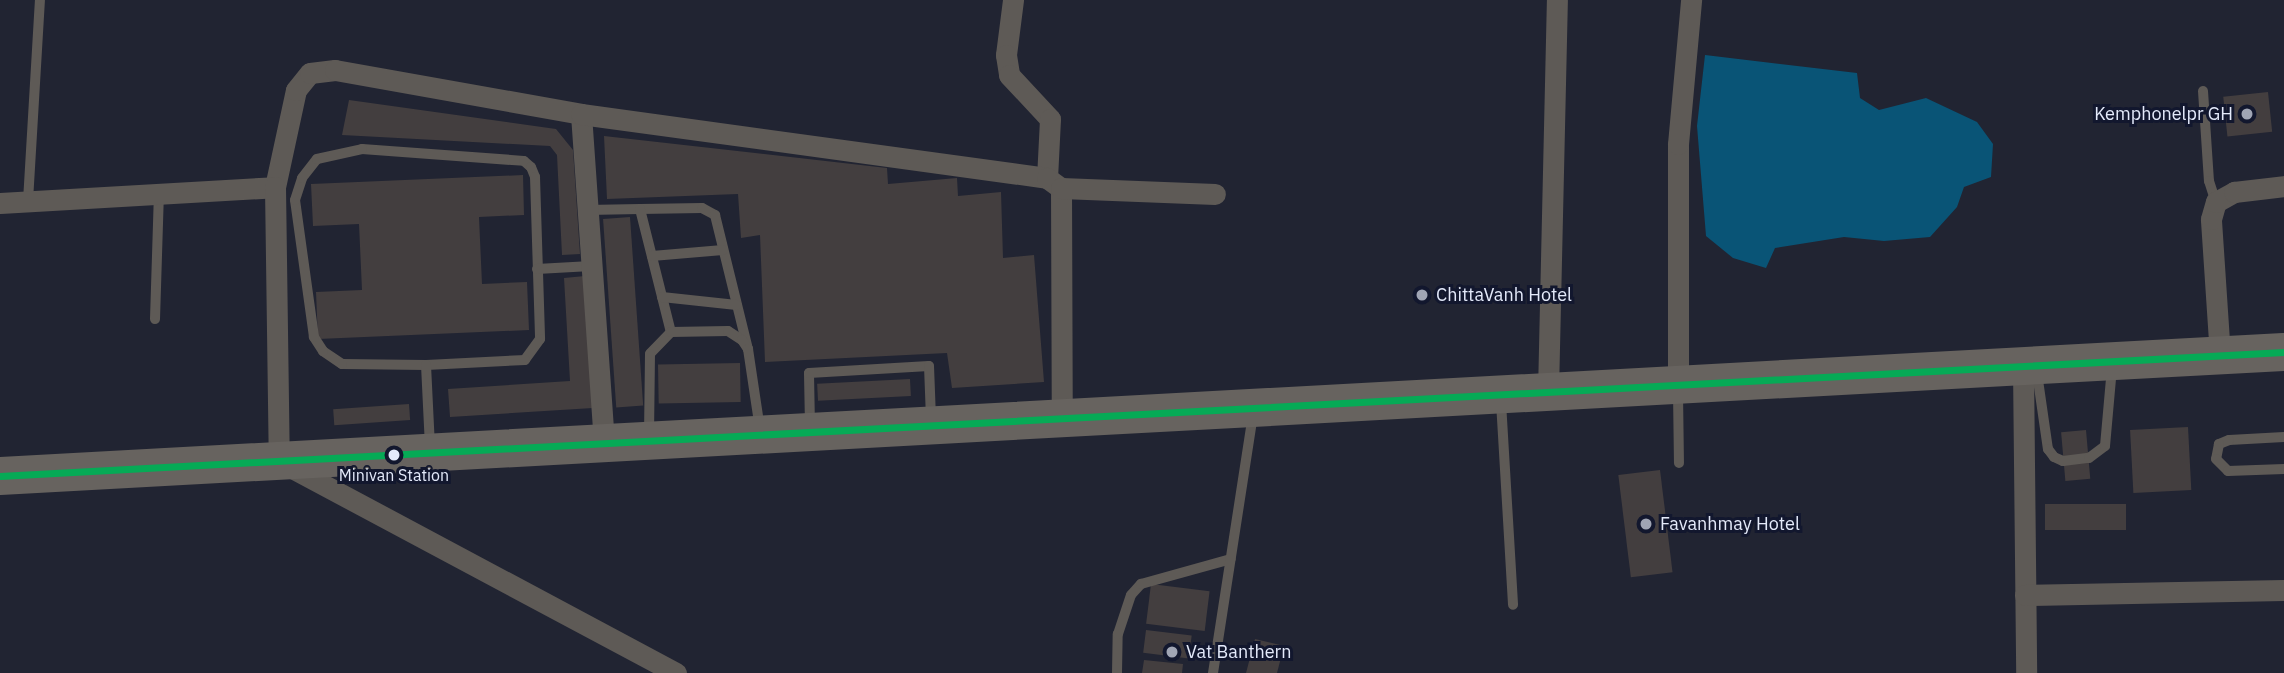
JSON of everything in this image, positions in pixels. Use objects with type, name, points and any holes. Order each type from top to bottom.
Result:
[{"type":"highway","points":[[0,476],[2284,352]]},
{"type":"street","points":[[1013,0],[1006,55],[1009,75],[1049,119],[1054,183],[1062,418]]},
{"type":"street","points":[[1548,392],[1557,0]]},
{"type":"street","points":[[1678,385],[1678,144],[1690,0]]},
{"type":"street","points":[[676,673],[279,461],[275,187],[296,90],[310,73],[335,70],[581,114],[1054,183],[1215,194]]},
{"type":"street","points":[[581,114],[604,443]]},
{"type":"street","points":[[2221,356],[2211,219],[2216,202],[2234,191],[2284,186]]},
{"type":"street","points":[[0,203],[275,187]]},
{"type":"street","points":[[2026,673],[2029,366]]},
{"type":"street","points":[[2025,596],[2284,590]]},
{"type":"lane","points":[[28,201],[40,0]]},
{"type":"lane","points":[[2203,91],[2209,181],[2216,202]]},
{"type":"lane","points":[[362,149],[524,161],[535,177],[541,339],[525,360],[426,365],[342,364],[323,351],[314,337],[295,200],[302,178],[317,159],[362,149]]},
{"type":"lane","points":[[155,319],[159,194]]},
{"type":"lane","points":[[640,209],[671,332]]},
{"type":"lane","points":[[587,210],[710,209],[715,215],[748,349],[761,435]]},
{"type":"lane","points":[[652,256],[723,250]]},
{"type":"lane","points":[[537,269],[591,266]]},
{"type":"lane","points":[[662,297],[737,305]]},
{"type":"lane","points":[[648,441],[650,354],[671,332],[728,331],[742,340],[748,349]]},
{"type":"lane","points":[[2029,366],[2048,449],[2054,457],[2063,461],[2089,458],[2105,446],[2113,362]]},
{"type":"lane","points":[[426,365],[430,453]]},
{"type":"lane","points":[[811,432],[809,373],[929,366],[931,425]]},
{"type":"lane","points":[[1678,385],[1679,463]]},
{"type":"lane","points":[[1500,395],[1513,605]]},
{"type":"lane","points":[[1213,673],[1254,408]]},
{"type":"lane","points":[[2284,437],[2229,440],[2219,444],[2216,459],[2228,471],[2284,469]]},
{"type":"lane","points":[[1116,673],[1118,634],[1131,595],[1141,584],[1231,559]]},
{"type":"water","points":[[1705,55],[1857,73],[1860,98],[1879,110],[1926,98],[1977,122],[1993,144],[1991,177],[1964,187],[1957,207],[1930,237],[1884,241],[1844,237],[1775,248],[1766,268],[1733,258],[1706,236],[1697,126]]},
{"type":"building","name":"Kemphonelpr GH","points":[[2268,92],[2272,132],[2227,136],[2223,97]]},
{"type":"building","points":[[349,100],[556,129],[573,150],[580,254],[562,255],[557,155],[550,146],[342,135]]},
{"type":"building","points":[[604,136],[887,168],[888,184],[957,178],[958,196],[1001,192],[1003,258],[1034,255],[1044,382],[952,388],[947,353],[765,362],[760,235],[741,238],[738,194],[607,199]]},
{"type":"building","points":[[523,175],[524,215],[479,217],[482,284],[527,282],[529,330],[318,339],[316,292],[362,290],[359,224],[313,226],[311,184]]},
{"type":"building","points":[[630,217],[643,406],[616,407],[603,219]]},
{"type":"building","points":[[585,276],[593,408],[450,417],[448,389],[570,381],[564,278]]},
{"type":"building","points":[[740,363],[741,402],[659,403],[658,364]]},
{"type":"building","points":[[910,379],[911,396],[818,401],[817,384]]},
{"type":"building","points":[[409,404],[410,420],[334,425],[333,409]]},
{"type":"building","points":[[2188,427],[2191,490],[2133,493],[2130,430]]},
{"type":"building","points":[[2086,430],[2090,479],[2065,481],[2061,432]]},
{"type":"building","name":"Favanhmay Hotel","points":[[1660,470],[1673,572],[1631,577],[1618,475]]},
{"type":"building","points":[[2045,504],[2126,504],[2126,530],[2045,530]]},
{"type":"building","points":[[1151,584],[1210,591],[1205,631],[1146,624]]},
{"type":"building","points":[[1146,630],[1192,636],[1189,658],[1143,653]]},
{"type":"building","points":[[1255,639],[1284,646],[1277,673],[1246,673]]},
{"type":"building","points":[[1144,660],[1183,664],[1182,673],[1142,673]]},
{"type":"transit line","points":[[0,476],[2284,352]]},
{"type":"place","name":"Kemphonelpr GH","points":[[2247,114]]},
{"type":"place","name":"ChittaVanh Hotel","points":[[1422,295]]},
{"type":"place","name":"Minivan Station","points":[[394,455]]},
{"type":"place","name":"Favanhmay Hotel","points":[[1646,524]]},
{"type":"place","name":"Vat Banthern","points":[[1172,652]]}]
